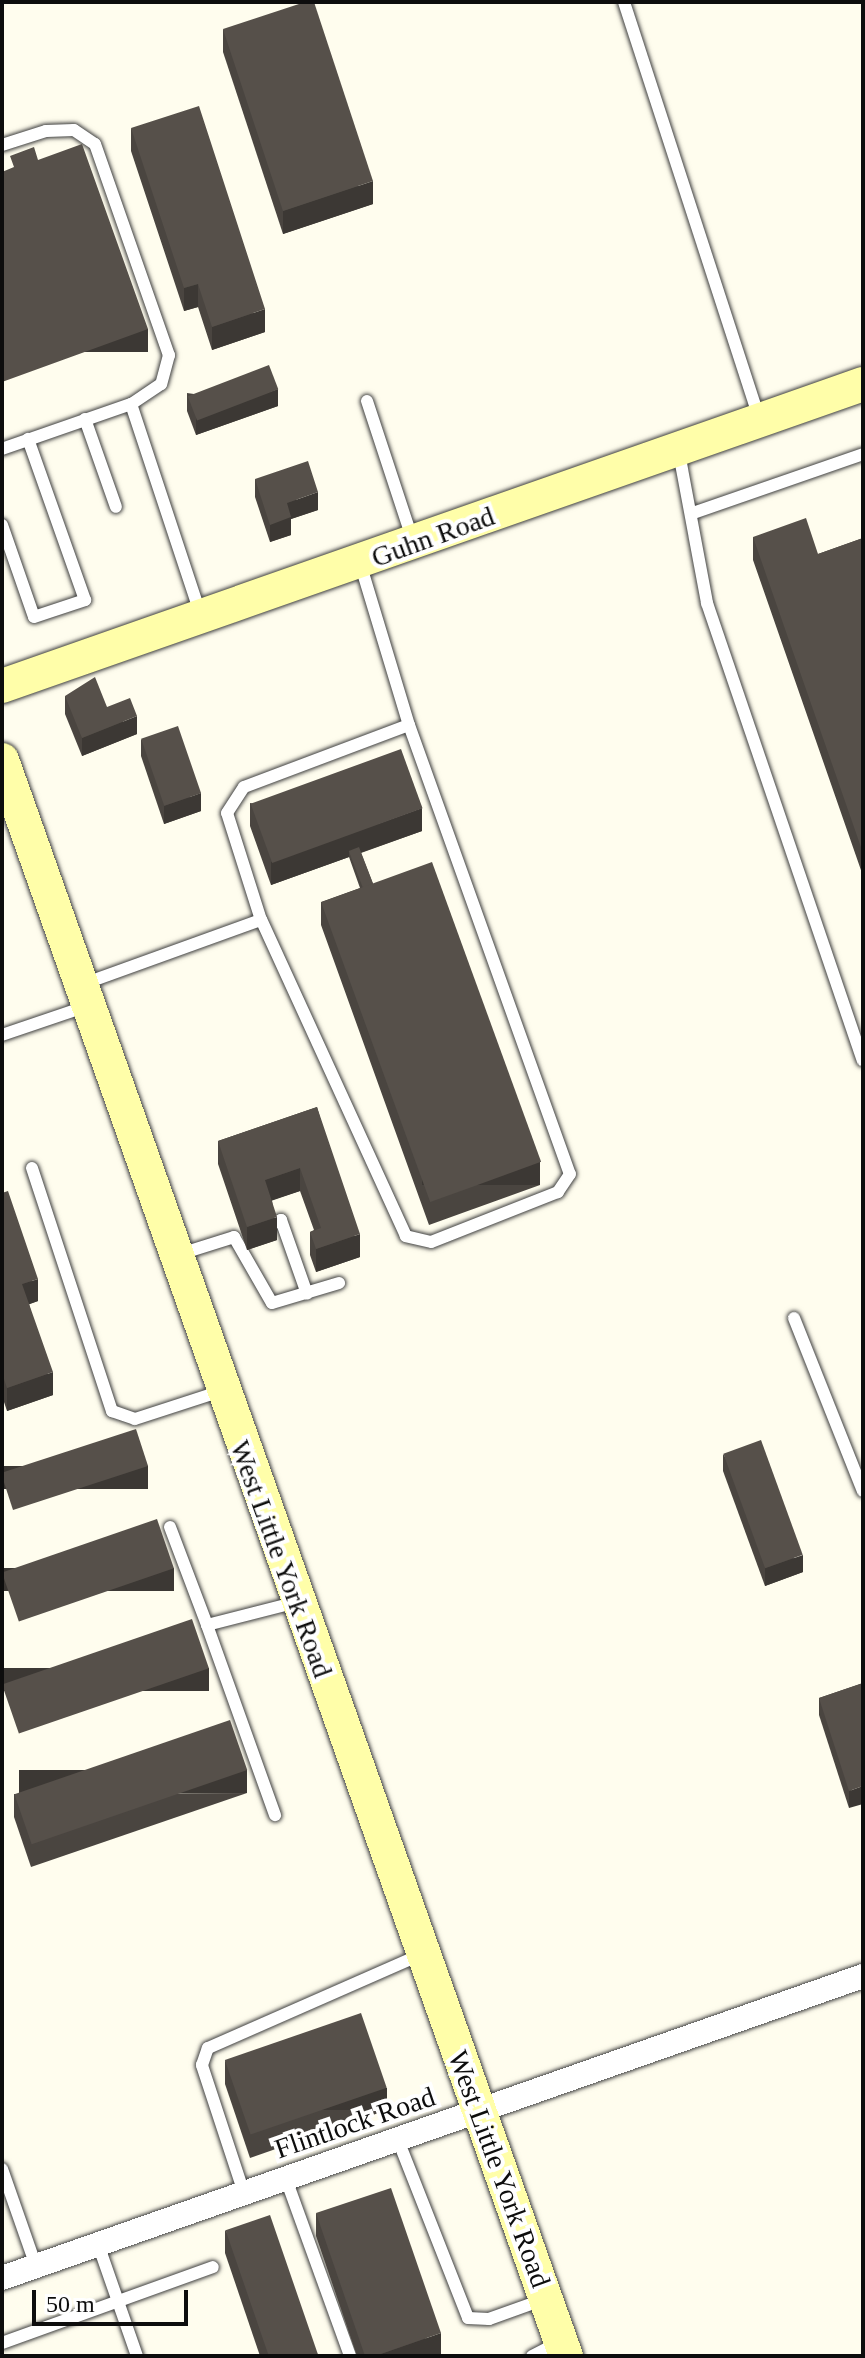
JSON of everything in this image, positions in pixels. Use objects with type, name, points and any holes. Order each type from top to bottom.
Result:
[{"type":"main road","name":"Guhn Road","points":[[2,686],[360,563],[863,384]]},
{"type":"main road","name":"West Little York Road","points":[[2,760],[221,1391],[545,2298],[553,2351]]},
{"type":"street","name":"Flintlock Road","points":[[2,2278],[863,1976]]},
{"type":"lane","points":[[624,2],[760,421]]},
{"type":"lane","points":[[2,145],[60,130],[95,144],[169,355],[161,384],[131,404],[2,449]]},
{"type":"lane","points":[[367,401],[414,544]]},
{"type":"lane","points":[[131,404],[201,616]]},
{"type":"lane","points":[[85,419],[116,507]]},
{"type":"lane","points":[[2,525],[34,617],[85,600],[28,439]]},
{"type":"lane","points":[[678,450],[693,513],[707,603],[863,1060]]},
{"type":"lane","points":[[693,513],[863,454]]},
{"type":"lane","points":[[360,563],[409,725],[570,1174],[558,1192],[431,1242],[406,1236],[261,920],[227,813],[244,787],[409,725]]},
{"type":"lane","points":[[2,1035],[261,920]]},
{"type":"lane","points":[[32,1168],[112,1411],[135,1419],[221,1391]]},
{"type":"lane","points":[[272,1224],[281,1220],[307,1294]]},
{"type":"lane","points":[[174,1256],[238,1236],[267,1301],[307,1294],[339,1283]]},
{"type":"lane","points":[[794,1318],[863,1491]]},
{"type":"lane","points":[[170,1527],[275,1815]]},
{"type":"lane","points":[[207,1625],[297,1602]]},
{"type":"lane","points":[[244,2193],[202,2065],[208,2048],[422,1954]]},
{"type":"lane","points":[[398,2140],[468,2318],[489,2319],[545,2298]]},
{"type":"lane","points":[[2,2169],[36,2266]]},
{"type":"lane","points":[[286,2179],[350,2356]]},
{"type":"lane","points":[[98,2244],[137,2356]]},
{"type":"lane","points":[[2,2343],[213,2267]]},
{"type":"building","points":[[305,2],[314,2],[373,181],[283,211],[223,29]]},
{"type":"building","points":[[199,106],[265,309],[212,327],[198,284],[184,288],[131,128]]},
{"type":"building","points":[[82,144],[148,329],[2,382],[2,172],[14,167],[10,156],[34,147],[38,160]]},
{"type":"building","points":[[269,365],[278,389],[197,420],[188,396]]},
{"type":"building","points":[[308,461],[318,492],[287,503],[291,517],[270,525],[255,479]]},
{"type":"building","points":[[806,518],[818,554],[863,538],[863,853],[753,537]]},
{"type":"building","points":[[95,677],[107,707],[130,698],[137,716],[82,738],[65,696]]},
{"type":"building","points":[[178,726],[201,793],[164,806],[141,739]]},
{"type":"building","points":[[401,749],[423,808],[272,863],[251,804]]},
{"type":"building","points":[[359,847],[373,884],[363,888],[349,851]]},
{"type":"building","points":[[432,862],[541,1162],[430,1202],[321,902]]},
{"type":"building","points":[[317,1107],[360,1234],[316,1249],[310,1232],[321,1228],[300,1168],[265,1180],[277,1217],[247,1227],[218,1141]]},
{"type":"building","points":[[8,1191],[38,1279],[22,1284],[53,1372],[7,1388],[2,1373],[2,1193]]},
{"type":"building","points":[[136,1429],[148,1466],[13,1510],[2,1473]]},
{"type":"building","points":[[761,1440],[803,1555],[765,1568],[723,1454]]},
{"type":"building","points":[[157,1519],[174,1568],[19,1622],[2,1572]]},
{"type":"building","points":[[192,1619],[209,1668],[19,1734],[2,1684]]},
{"type":"building","points":[[863,1683],[863,1786],[849,1791],[819,1698]]},
{"type":"building","points":[[230,1720],[247,1770],[32,1844],[14,1794]]},
{"type":"building","points":[[361,2013],[387,2088],[251,2135],[225,2060]]},
{"type":"building","points":[[391,2188],[441,2333],[375,2356],[365,2356],[316,2213]]},
{"type":"building","points":[[270,2215],[319,2356],[269,2356],[226,2230]]}]
